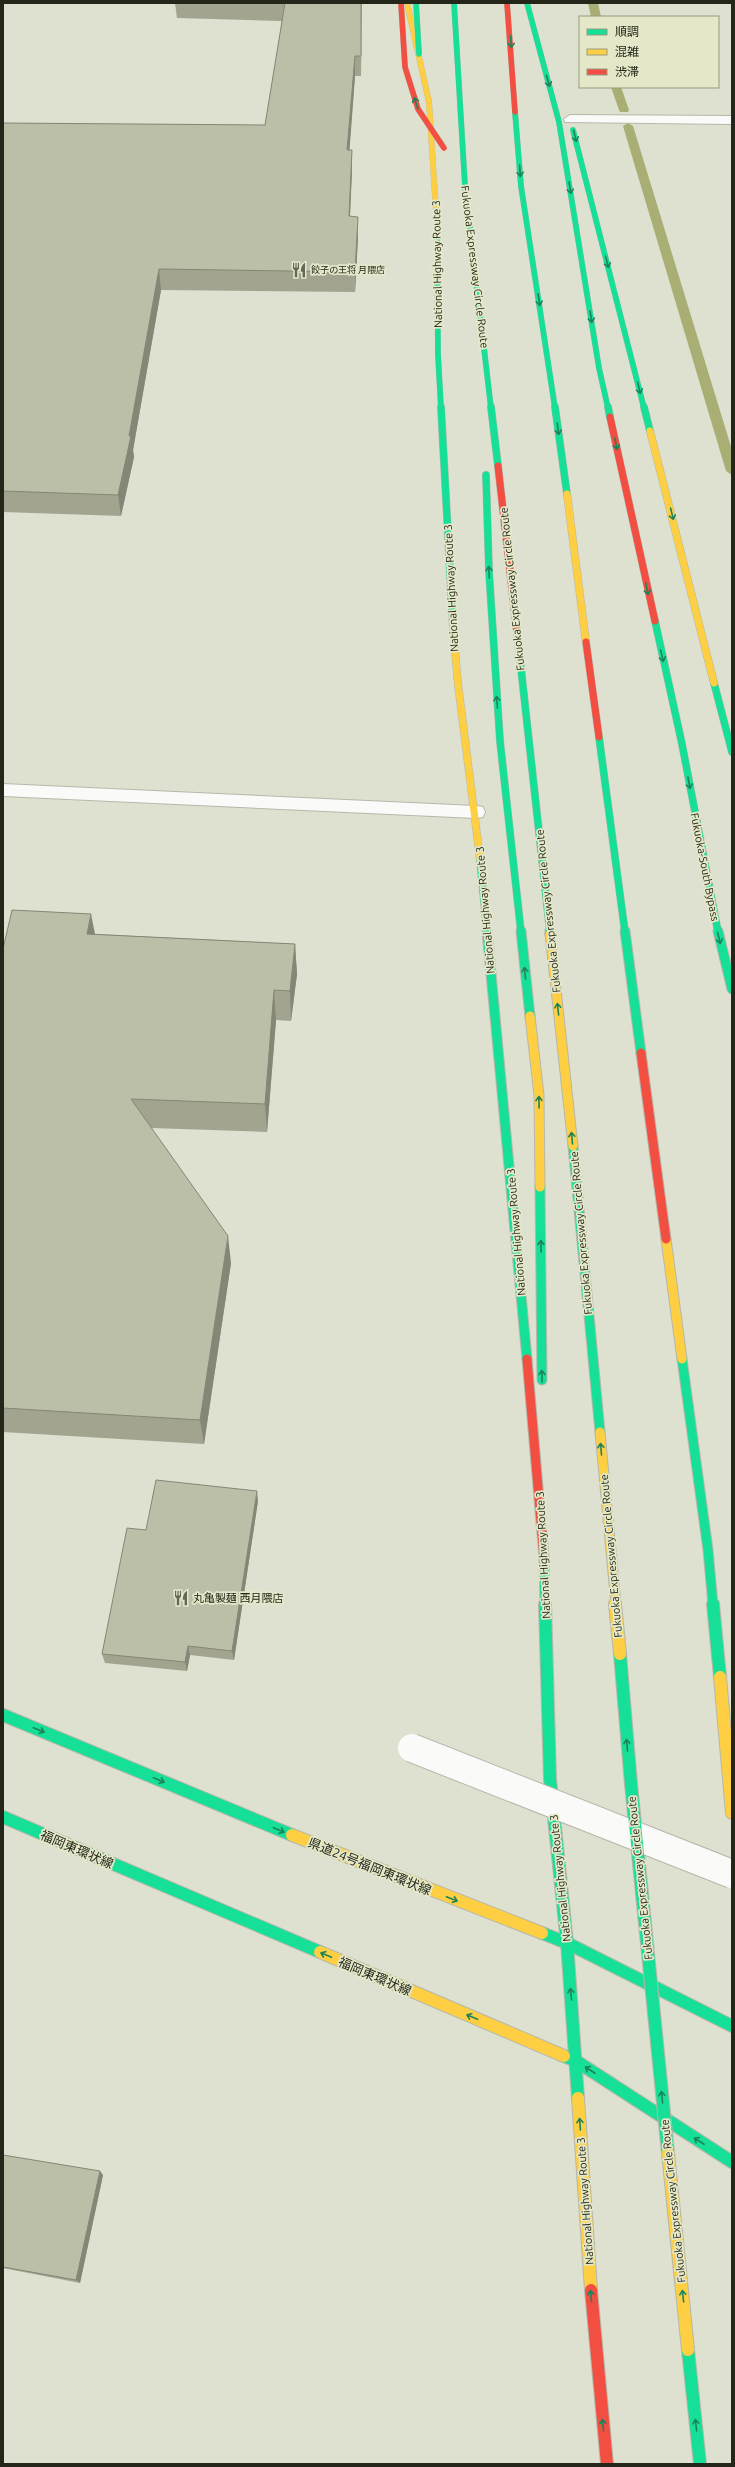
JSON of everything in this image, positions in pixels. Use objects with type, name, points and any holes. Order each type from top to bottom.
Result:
[{"type":"main road","points":[[401,3],[405,67],[418,109],[446,151],[420,66],[416,3]]},
{"type":"main road","name":"National Highway Route 3","points":[[407,3],[429,102],[438,240],[438,355],[455,669],[476,812],[544,1541],[550,1779],[567,1943],[591,2292],[607,2464]]},
{"type":"main road","name":"Fukuoka Expressway Circle Route","points":[[454,3],[465,186],[487,362],[566,1076],[611,1548],[630,1784],[700,2464]]},
{"type":"main road","points":[[507,3],[522,186],[551,378],[708,1550],[732,1813]]},
{"type":"main road","name":"Fukuoka-South Bypass","points":[[527,3],[559,122],[599,368],[682,744],[715,921],[732,990]]},
{"type":"main road","points":[[569,115],[732,752]]},
{"type":"main road","points":[[455,186],[484,368],[486,446]]},
{"type":"main road","points":[[486,462],[489,570],[500,741],[539,1095],[542,1389]]},
{"type":"main road","points":[[543,1429],[544,1541]]},
{"type":"main road","name":"県道24号福岡東環状線","points":[[3,1715],[354,1860],[567,1943],[732,2026]]},
{"type":"main road","name":"福岡東環状線","points":[[3,1817],[576,2061],[732,2162]]},
{"type":"street","points":[[569,115],[732,120]]},
{"type":"street","points":[[3,790],[476,812]]},
{"type":"street","points":[[412,1748],[732,1874]]},
{"type":"building","points":[[285,3],[361,3],[361,56],[355,56],[347,150],[352,150],[349,216],[358,217],[355,272],[159,269],[129,436],[131,436],[118,495],[3,491],[3,123],[265,125]]},
{"type":"building","points":[[12,910],[91,914],[87,934],[295,944],[290,991],[274,990],[265,1104],[131,1099],[228,1236],[200,1420],[3,1408],[3,949]]},
{"type":"building","name":"丸亀製麺 西月隈店","points":[[156,1480],[257,1491],[232,1651],[188,1646],[185,1662],[102,1654],[127,1528],[146,1530]]},
{"type":"building","points":[[3,2155],[100,2171],[76,2280],[3,2267]]},
{"type":"waterway","points":[[593,3],[596,16]]},
{"type":"waterway","points":[[616,88],[624,110]]},
{"type":"waterway","points":[[628,126],[732,471]]},
{"type":"traffic: fast","points":[[416,3],[419,54]]},
{"type":"traffic: fast","points":[[454,3],[465,186],[498,466]]},
{"type":"traffic: fast","points":[[527,3],[559,122],[599,368],[610,417]]},
{"type":"traffic: fast","points":[[515,112],[521,186],[549,362],[567,494]]},
{"type":"traffic: fast","points":[[573,130],[650,431]]},
{"type":"traffic: fast","points":[[437,227],[438,355],[453,626]]},
{"type":"traffic: fast","points":[[486,475],[489,571],[500,741],[530,1016]]},
{"type":"traffic: fast","points":[[655,621],[682,744],[715,921],[732,989]]},
{"type":"traffic: fast","points":[[518,641],[550,934]]},
{"type":"traffic: fast","points":[[714,683],[732,752]]},
{"type":"traffic: fast","points":[[599,737],[641,1053]]},
{"type":"traffic: fast","points":[[480,859],[527,1359]]},
{"type":"traffic: fast","points":[[573,1146],[600,1432]]},
{"type":"traffic: fast","points":[[540,1187],[542,1380]]},
{"type":"traffic: fast","points":[[682,1359],[708,1550],[720,1677]]},
{"type":"traffic: fast","points":[[544,1557],[550,1779],[567,1943],[578,2098]]},
{"type":"traffic: fast","points":[[620,1654],[631,1784]]},
{"type":"traffic: fast","points":[[3,1715],[292,1835]]},
{"type":"traffic: fast","points":[[631,1784],[668,2153]]},
{"type":"traffic: fast","points":[[3,1817],[320,1952]]},
{"type":"traffic: fast","points":[[542,1933],[567,1943],[732,2026]]},
{"type":"traffic: fast","points":[[564,2056],[576,2061],[732,2162]]},
{"type":"traffic: fast","points":[[688,2350],[700,2464]]},
{"type":"traffic: slow","points":[[407,3],[429,102],[437,227]]},
{"type":"traffic: slow","points":[[650,431],[714,683]]},
{"type":"traffic: slow","points":[[567,494],[586,642]]},
{"type":"traffic: slow","points":[[453,626],[461,713],[480,859]]},
{"type":"traffic: slow","points":[[550,934],[573,1146]]},
{"type":"traffic: slow","points":[[530,1016],[539,1095],[540,1187]]},
{"type":"traffic: slow","points":[[666,1239],[682,1359]]},
{"type":"traffic: slow","points":[[600,1432],[620,1654]]},
{"type":"traffic: slow","points":[[720,1677],[732,1813]]},
{"type":"traffic: slow","points":[[292,1835],[542,1933]]},
{"type":"traffic: slow","points":[[320,1952],[564,2056]]},
{"type":"traffic: slow","points":[[578,2098],[591,2290]]},
{"type":"traffic: slow","points":[[668,2153],[688,2350]]},
{"type":"traffic: jam","points":[[401,3],[405,67],[418,109],[444,148]]},
{"type":"traffic: jam","points":[[507,3],[515,112]]},
{"type":"traffic: jam","points":[[610,417],[655,621]]},
{"type":"traffic: jam","points":[[498,466],[518,641]]},
{"type":"traffic: jam","points":[[586,642],[599,737]]},
{"type":"traffic: jam","points":[[641,1053],[666,1239]]},
{"type":"traffic: jam","points":[[527,1359],[544,1557]]},
{"type":"traffic: jam","points":[[591,2290],[607,2464]]},
{"type":"place","name":"餃子の王将 月隈店","points":[[299,270]]},
{"type":"place","name":"丸亀製麺 西月隈店","points":[[181,1598]]}]
